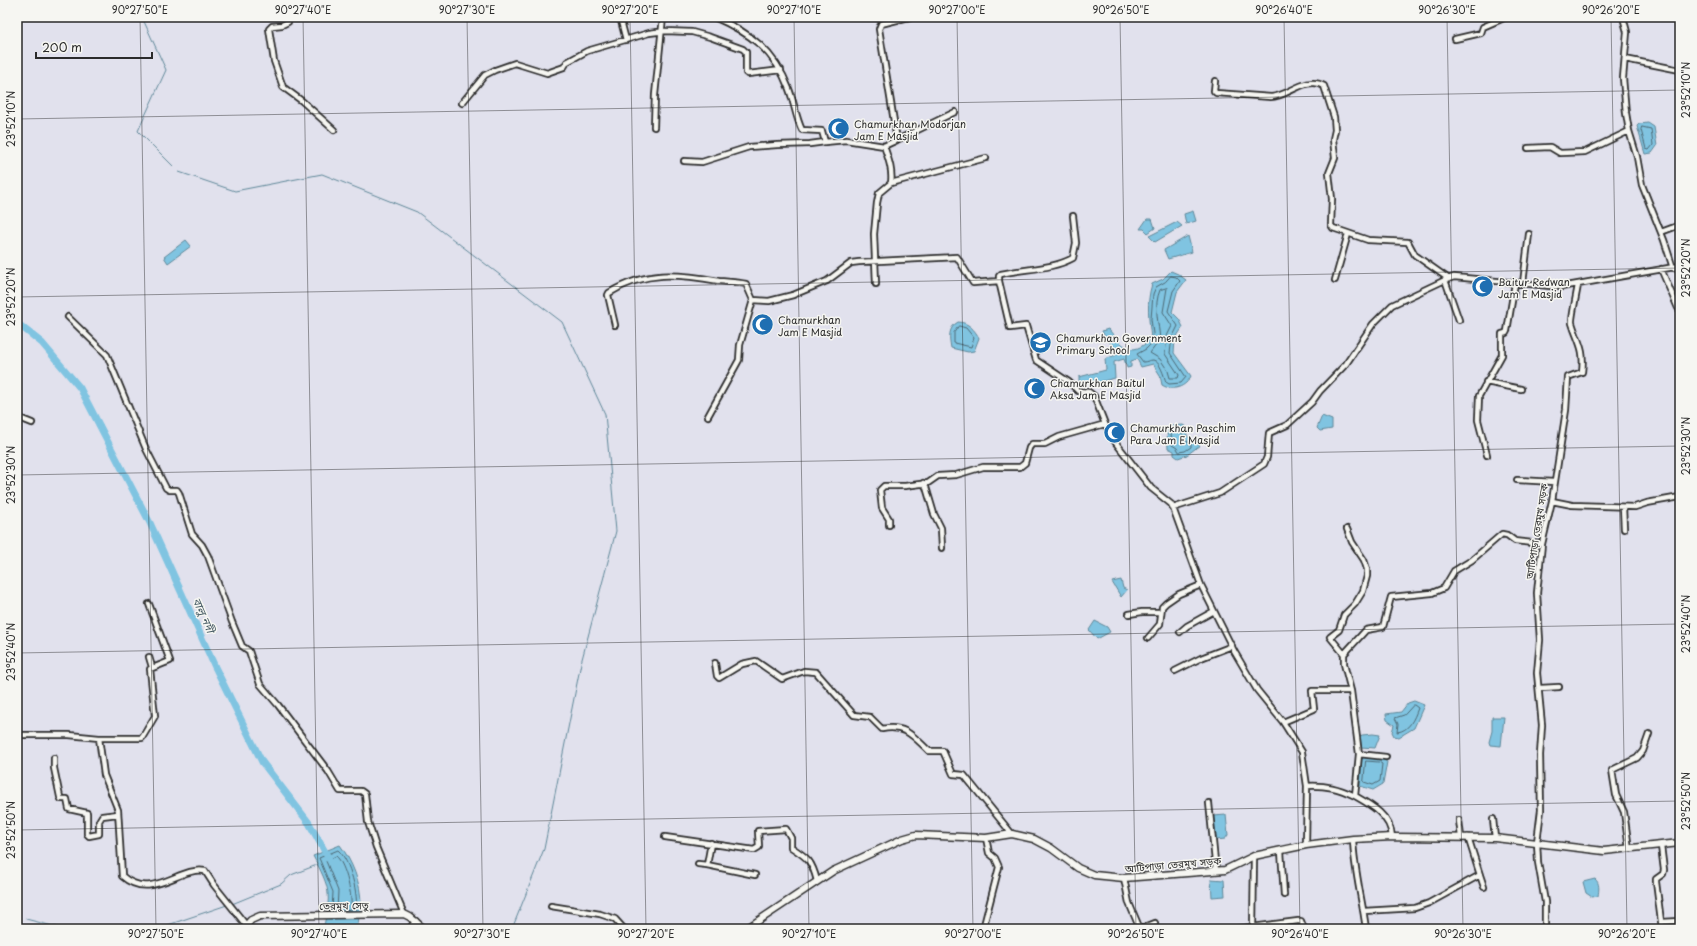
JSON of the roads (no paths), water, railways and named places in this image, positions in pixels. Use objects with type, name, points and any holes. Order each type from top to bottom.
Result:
[{"type":"main road","name":"আটিপাড়া তেরমুখ সড়ক","points":[[746,929],[833,871],[902,839],[916,835],[986,838],[1012,834],[1034,840],[1051,848],[1078,868],[1094,875],[1124,878],[1225,870],[1254,856],[1306,844],[1353,839],[1392,837],[1495,838],[1604,851],[1680,843]]},
{"type":"main road","name":"তেরমুখ সেতু","points":[[245,927],[250,920],[260,916],[404,914]]},
{"type":"main road","points":[[404,914],[416,921],[424,929]]},
{"type":"street","points":[[287,17],[288,22],[282,26],[272,26],[269,29],[274,61],[283,87],[302,101],[334,130]]},
{"type":"street","points":[[620,17],[626,40]]},
{"type":"street","points":[[654,127],[663,17]]},
{"type":"street","points":[[714,17],[721,18],[757,40],[781,70],[793,101],[801,128],[822,131],[825,142]]},
{"type":"street","points":[[897,140],[878,29],[881,24],[908,17]]},
{"type":"street","points":[[1455,39],[1481,33],[1483,27],[1506,17]]},
{"type":"street","points":[[1623,17],[1626,32],[1624,96],[1629,132],[1637,157],[1642,185],[1661,232],[1672,268]]},
{"type":"street","points":[[462,103],[485,75],[495,70],[515,63],[547,73],[564,67],[567,62],[587,51],[649,33],[692,32],[743,49],[746,52],[746,73],[748,74],[781,70]]},
{"type":"street","points":[[1625,59],[1680,70]]},
{"type":"street","points":[[1214,81],[1214,91],[1216,93],[1270,97],[1277,97],[1304,85],[1320,84],[1324,86],[1334,117],[1335,130],[1333,139],[1335,158],[1329,173],[1332,199],[1331,225],[1333,228],[1368,240],[1408,242],[1415,255],[1447,279],[1459,320]]},
{"type":"street","points":[[684,161],[702,162],[749,147],[777,144],[810,144],[846,140],[884,146],[955,112]]},
{"type":"street","points":[[1528,148],[1550,147],[1560,153],[1585,152],[1629,132]]},
{"type":"street","points":[[884,146],[890,163],[891,183]]},
{"type":"street","points":[[876,284],[874,234],[879,193],[891,183],[986,158]]},
{"type":"street","points":[[1073,216],[1076,243],[1073,258],[1054,266],[1022,269],[1001,274],[999,276],[1010,328],[1027,327],[1036,360],[1069,382],[1078,391],[1091,394],[1116,443],[1151,488],[1171,504],[1201,585],[1232,646],[1257,690],[1283,722],[1302,752],[1307,786],[1306,844]]},
{"type":"street","points":[[1661,232],[1680,225]]},
{"type":"street","points":[[1335,280],[1348,234]]},
{"type":"street","points":[[1522,283],[1529,234]]},
{"type":"street","points":[[753,300],[769,301],[781,299],[820,284],[851,263],[957,256],[973,283],[999,281]]},
{"type":"street","points":[[1173,508],[1220,493],[1264,464],[1267,457],[1269,433],[1287,425],[1312,402],[1346,364],[1373,324],[1392,305],[1454,277],[1561,287],[1680,266]]},
{"type":"street","points":[[1661,270],[1678,308]]},
{"type":"street","points":[[615,325],[608,295],[609,293],[631,282],[654,275],[678,276],[746,284],[753,300],[740,345],[739,360],[708,416]]},
{"type":"street","points":[[1487,455],[1478,420],[1479,396],[1503,352],[1502,334],[1506,334],[1507,331],[1515,283]]},
{"type":"street","name":"আটিপাড়া তেরমুখ সড়ক","points":[[1537,842],[1541,810],[1540,783],[1542,725],[1540,688],[1537,673],[1540,640],[1537,593],[1542,544],[1552,501],[1566,410],[1568,377],[1582,372],[1584,359],[1581,345],[1571,322],[1578,285]]},
{"type":"street","points":[[68,317],[107,355],[146,449],[166,488],[169,490],[177,490],[179,493],[192,534],[202,545],[208,556],[232,622],[242,646],[249,652],[260,684],[278,705],[328,771],[340,791],[361,791],[365,794],[368,822],[376,847],[404,914]]},
{"type":"street","points":[[1486,382],[1521,389]]},
{"type":"street","points":[[17,417],[32,423]]},
{"type":"street","points":[[888,525],[889,519],[882,508],[881,487],[905,486],[923,483],[938,476],[956,475],[983,467],[1020,467],[1025,463],[1029,448],[1032,444],[1045,444],[1059,437],[1105,424]]},
{"type":"street","points":[[1518,480],[1554,482]]},
{"type":"street","points":[[923,483],[926,487],[934,514],[941,528],[942,548]]},
{"type":"street","points":[[1552,501],[1572,505],[1635,507],[1647,503],[1680,497]]},
{"type":"street","points":[[1623,507],[1624,529]]},
{"type":"street","points":[[1347,529],[1367,569],[1359,598],[1344,615],[1339,630],[1330,637],[1344,654],[1344,664],[1350,691],[1359,754],[1355,796]]},
{"type":"street","points":[[1344,654],[1366,630],[1383,627],[1391,597],[1432,593],[1444,588],[1454,571],[1472,560],[1502,534],[1507,535],[1514,541],[1542,544]]},
{"type":"street","points":[[1148,638],[1160,624],[1162,607],[1169,600],[1201,585]]},
{"type":"street","points":[[149,604],[170,662],[152,667]]},
{"type":"street","points":[[1180,632],[1187,626],[1214,611]]},
{"type":"street","points":[[1129,614],[1161,612]]},
{"type":"street","points":[[1175,671],[1201,658],[1232,646]]},
{"type":"street","points":[[17,735],[69,735],[99,738],[142,738],[145,735],[147,727],[155,716],[150,674],[152,667],[149,657]]},
{"type":"street","points":[[715,663],[717,676],[719,678],[742,664],[756,661],[782,679],[804,671],[816,672],[854,716],[870,717],[882,729],[900,728],[929,751],[943,751],[953,774],[964,775],[1012,834]]},
{"type":"street","points":[[1540,688],[1559,687]]},
{"type":"street","points":[[1283,722],[1314,709],[1312,691],[1350,691]]},
{"type":"street","points":[[1629,849],[1624,812],[1616,795],[1612,770],[1637,758],[1643,751],[1649,734]]},
{"type":"street","points":[[99,738],[104,775],[113,795],[118,814],[121,870],[124,878],[137,884],[152,885],[190,873],[205,871],[233,908],[245,927]]},
{"type":"street","points":[[1359,754],[1386,757]]},
{"type":"street","points":[[54,758],[54,768],[60,797],[61,799],[67,799],[69,809],[71,811],[87,813],[87,834],[89,836],[99,834],[99,821],[102,816],[118,814]]},
{"type":"street","points":[[1307,786],[1323,785],[1333,787],[1355,796],[1371,805],[1388,821],[1392,837]]},
{"type":"street","points":[[1209,803],[1216,870]]},
{"type":"street","points":[[1494,819],[1495,838]]},
{"type":"street","points":[[1459,820],[1461,837]]},
{"type":"street","points":[[666,837],[756,849],[758,847],[758,831],[786,828],[791,838],[791,847],[810,859],[814,866],[817,881]]},
{"type":"street","points":[[1468,837],[1484,887]]},
{"type":"street","points":[[983,929],[999,867],[995,858],[989,853],[986,838]]},
{"type":"street","points":[[1353,839],[1355,871],[1358,879],[1366,929]]},
{"type":"street","points":[[1537,842],[1538,862],[1545,902],[1545,929]]},
{"type":"street","points":[[707,865],[711,843]]},
{"type":"street","points":[[1661,846],[1664,870],[1663,874],[1656,879],[1656,882],[1662,929]]},
{"type":"street","points":[[1281,851],[1284,895]]},
{"type":"street","points":[[1253,927],[1254,856]]},
{"type":"street","points":[[698,864],[755,875]]},
{"type":"street","points":[[1364,911],[1415,908],[1428,903],[1480,875]]},
{"type":"street","points":[[1124,878],[1129,903],[1140,929],[1155,923]]},
{"type":"street","points":[[551,906],[600,914],[615,919],[624,929]]},
{"type":"street","points":[[409,929],[416,921]]},
{"type":"street","points":[[1237,929],[1298,921],[1301,922],[1304,929]]},
{"type":"street","points":[[1662,922],[1680,921]]},
{"type":"water","points":[[1648,123],[1654,127],[1657,146],[1652,153],[1645,154],[1637,126],[1639,124]]},
{"type":"water","points":[[1193,211],[1196,221],[1186,224],[1184,214]]},
{"type":"water","points":[[1147,219],[1152,219],[1155,228],[1148,233],[1144,229],[1140,229]]},
{"type":"water","points":[[1177,222],[1182,226],[1155,242],[1149,236]]},
{"type":"water","points":[[1188,236],[1192,252],[1168,259],[1164,250]]},
{"type":"water","points":[[186,240],[191,246],[168,263],[164,257]]},
{"type":"water","points":[[1171,271],[1186,280],[1177,292],[1172,312],[1179,319],[1183,327],[1175,339],[1174,353],[1191,376],[1189,380],[1183,386],[1175,388],[1166,387],[1162,385],[1160,375],[1153,364],[1141,367],[1137,359],[1131,361],[1131,367],[1127,368],[1124,359],[1114,362],[1115,378],[1092,383],[1079,381],[1079,377],[1106,370],[1105,359],[1116,355],[1113,347],[1102,331],[1108,329],[1127,348],[1132,349],[1144,345],[1151,339],[1149,304],[1152,284],[1163,279]]},
{"type":"water","points":[[958,322],[968,325],[973,329],[979,338],[974,351],[968,352],[951,348],[950,333],[952,327]]},
{"type":"water","points":[[1322,416],[1332,420],[1332,429],[1320,431],[1317,428]]},
{"type":"water","points":[[1183,425],[1186,427],[1187,436],[1200,445],[1187,455],[1178,458],[1174,455],[1174,451],[1168,448],[1167,431],[1171,426]]},
{"type":"water","points":[[1121,580],[1123,588],[1127,590],[1121,597],[1112,582]]},
{"type":"water","points":[[1095,621],[1107,627],[1110,632],[1097,639],[1089,630]]},
{"type":"water","points":[[1414,701],[1424,705],[1414,728],[1399,737],[1394,736],[1392,732],[1394,725],[1387,720],[1386,714],[1401,712],[1408,703]]},
{"type":"water","points":[[1492,717],[1504,717],[1501,746],[1490,745],[1489,742],[1492,731]]},
{"type":"water","points":[[1362,735],[1380,735],[1375,748],[1361,747],[1358,738]]},
{"type":"water","points":[[1362,756],[1380,758],[1387,762],[1383,784],[1373,790],[1360,786]]},
{"type":"water","points":[[1226,815],[1228,835],[1225,839],[1216,840],[1213,816]]},
{"type":"water","points":[[340,845],[352,865],[358,880],[361,896],[361,907],[357,929],[323,929],[328,907],[328,891],[323,876],[313,856]]},
{"type":"water","points":[[1211,879],[1224,880],[1225,896],[1212,897]]},
{"type":"water","points":[[1595,879],[1599,889],[1598,896],[1592,897],[1586,893],[1583,882]]},
{"type":"waterway","points":[[142,17],[166,70],[138,131],[179,172],[235,191],[322,174],[417,212],[562,322],[605,414],[616,531],[581,663],[544,849],[512,929]]},
{"type":"waterway","name":"বালু নদী","points":[[17,323],[42,343],[80,388],[150,523],[215,667],[262,762],[309,823],[329,859]]},
{"type":"waterway","points":[[232,904],[281,884],[291,875],[317,865]]},
{"type":"waterway","points":[[156,929],[227,905]]},
{"type":"waterway","points":[[26,919],[64,929]]},
{"type":"place","name":"Chamurkhan Modorjan Jam E Masjid","points":[[839,129]]},
{"type":"place","name":"Baitur Redwan Jam E Masjid","points":[[1483,287]]},
{"type":"place","name":"Chamurkhan Jam E Masjid","points":[[763,325]]},
{"type":"place","name":"Chamurkhan Government Primary School","points":[[1040,343]]},
{"type":"place","name":"Chamurkhan Baitul Aksa Jam E Masjid","points":[[1035,388]]},
{"type":"place","name":"Chamurkhan Paschim Para Jam E Masjid","points":[[1114,433]]}]
